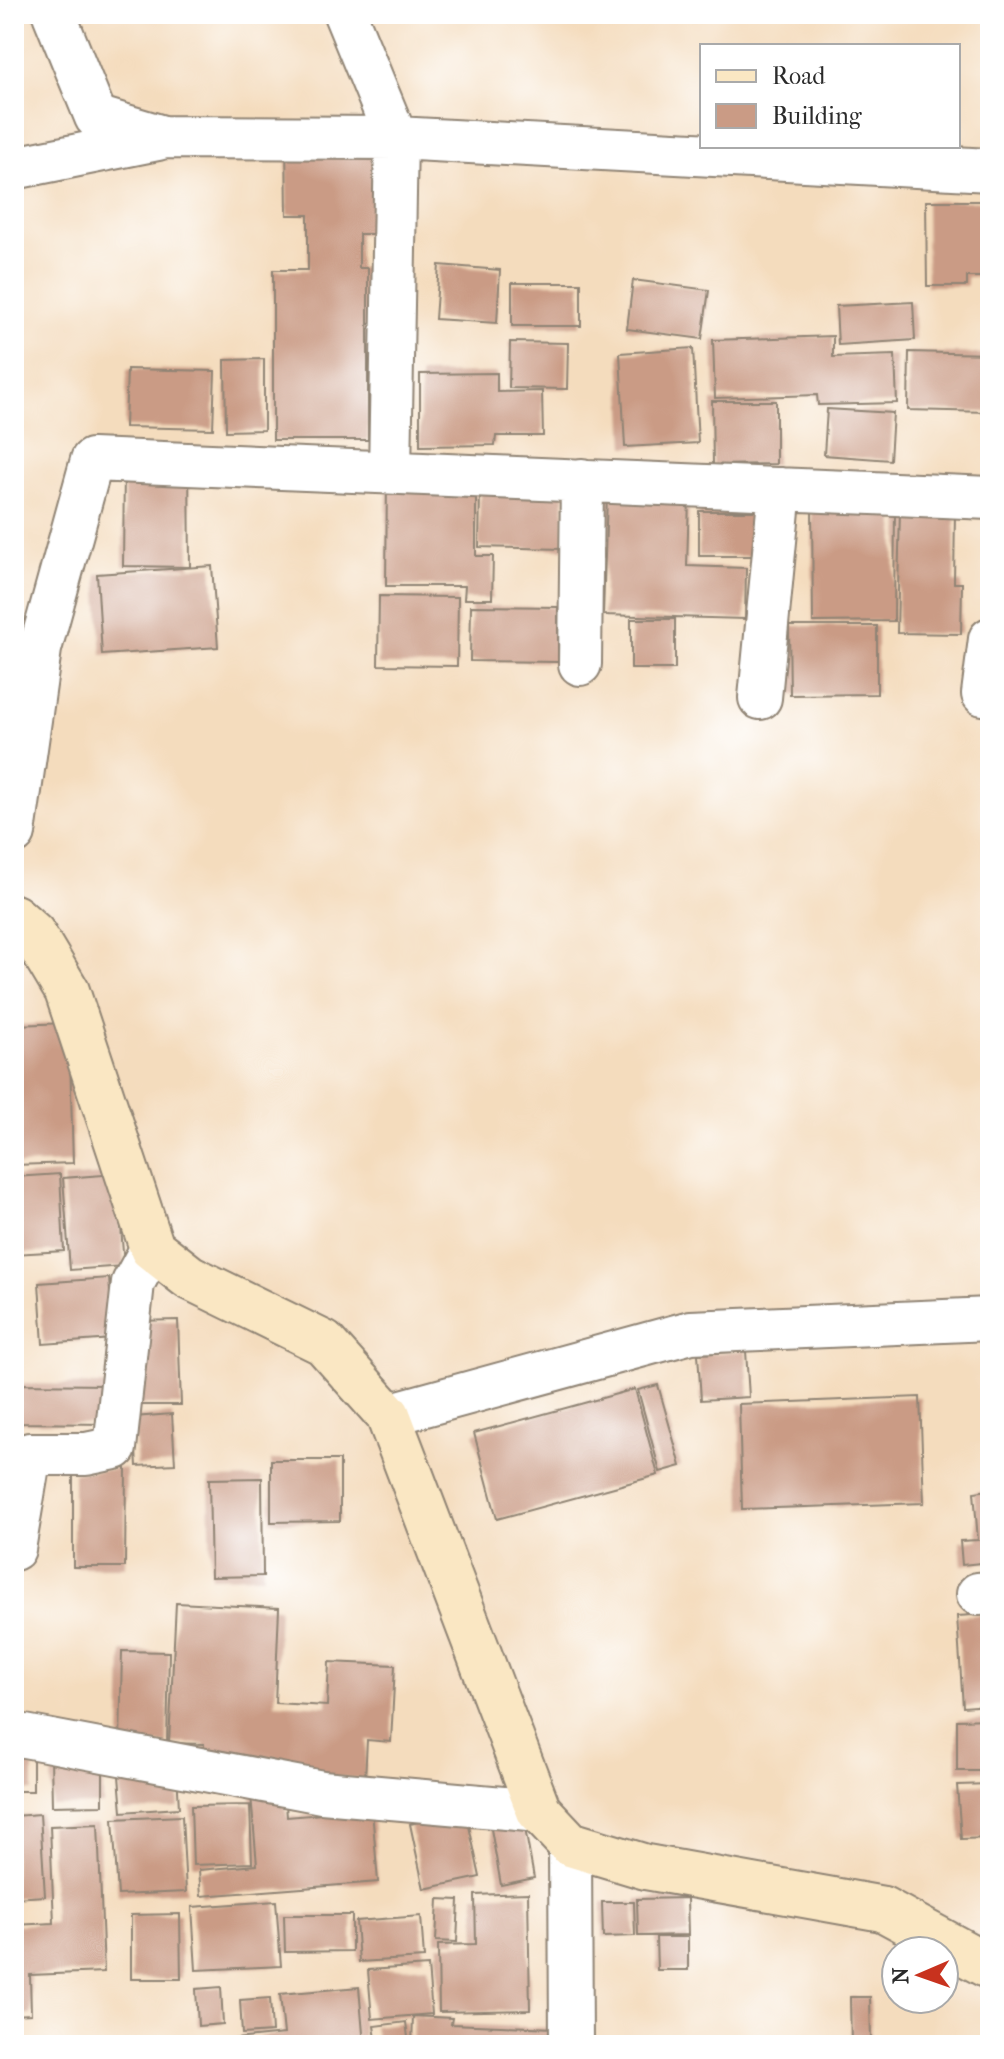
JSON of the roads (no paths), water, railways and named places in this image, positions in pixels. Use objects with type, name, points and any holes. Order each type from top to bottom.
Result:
[{"type":"main road","points":[[14,917],[33,934],[67,991],[152,1248],[189,1277],[324,1343],[388,1415],[539,1811],[570,1844],[646,1867],[883,1909],[990,1967]]},
{"type":"street","points":[[54,14],[96,117],[163,137]]},
{"type":"street","points":[[345,14],[396,138],[390,472]]},
{"type":"street","points":[[14,168],[163,137],[396,138],[990,170]]},
{"type":"street","points":[[14,833],[40,649],[92,460],[990,498]]},
{"type":"street","points":[[580,664],[582,480]]},
{"type":"street","points":[[760,698],[780,489]]},
{"type":"street","points":[[983,694],[990,639]]},
{"type":"street","points":[[14,1549],[22,1449],[86,1454],[115,1448],[133,1283],[152,1248]]},
{"type":"street","points":[[388,1415],[691,1332],[990,1319]]},
{"type":"street","points":[[14,1734],[322,1792],[539,1811]]},
{"type":"street","points":[[570,1844],[571,2045]]}]
